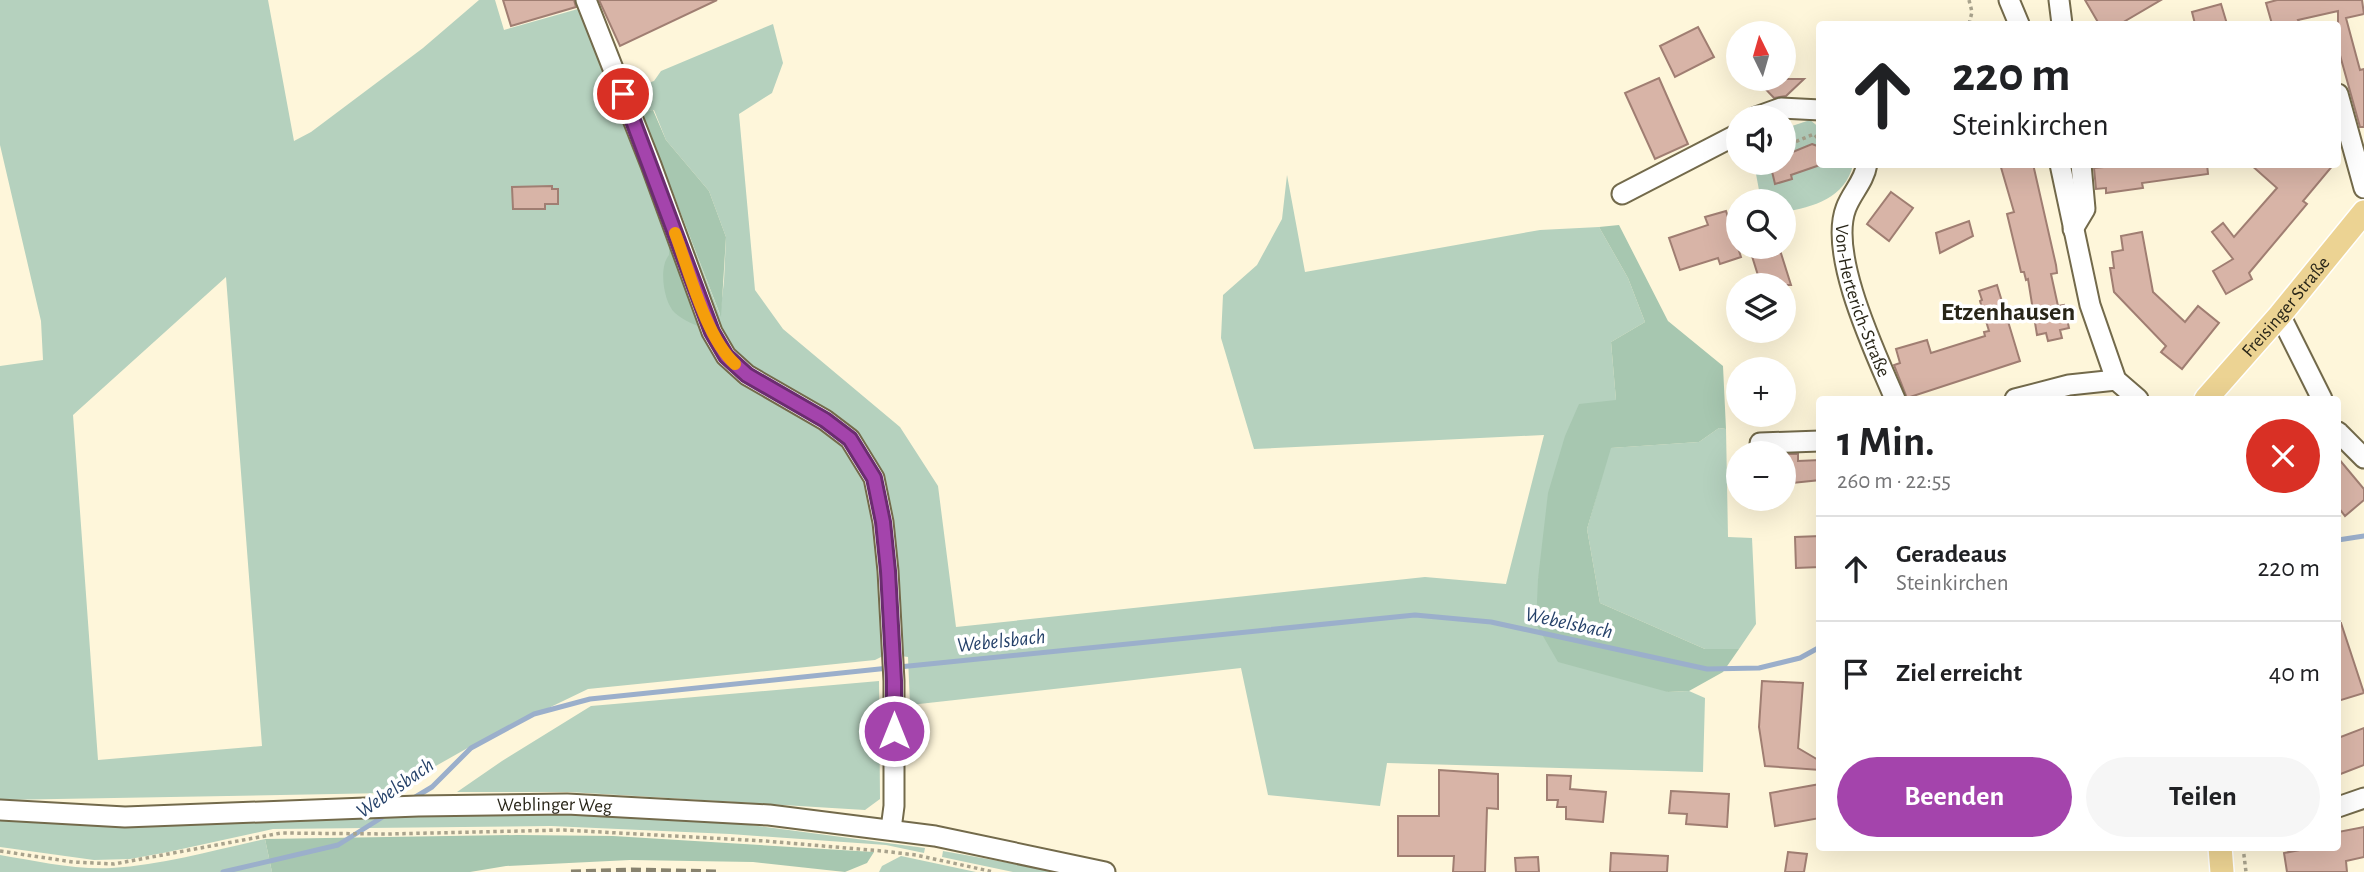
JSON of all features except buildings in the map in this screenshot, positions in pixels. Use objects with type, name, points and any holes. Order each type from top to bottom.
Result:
[{"type":"main road","name":"Freisinger Straße","points":[[2209,396],[2364,212]]},
{"type":"main road","points":[[2220,851],[2222,872]]},
{"type":"street","points":[[586,0],[651,165],[712,332],[726,356],[747,375],[825,420],[850,439],[874,478],[883,522],[893,658],[894,806],[891,829]]},
{"type":"street","points":[[2010,0],[2018,21]]},
{"type":"street","points":[[2059,0],[2062,21]]},
{"type":"street","points":[[2341,105],[2364,188]]},
{"type":"street","points":[[1796,109],[1816,110]]},
{"type":"street","points":[[1622,194],[1726,140]]},
{"type":"street","name":"Von-Herterich-Straße","points":[[1866,168],[1864,177],[1846,207],[1843,250],[1858,305],[1894,396]]},
{"type":"street","points":[[2061,168],[2090,305],[2116,380],[2135,396]]},
{"type":"street","points":[[2073,229],[2085,209],[2081,168]]},
{"type":"street","points":[[2280,314],[2321,396]]},
{"type":"street","points":[[2027,396],[2069,385],[2116,380]]},
{"type":"street","points":[[2341,435],[2364,458]]},
{"type":"street","points":[[1796,442],[1816,441]]},
{"type":"street","points":[[2341,806],[2364,798]]},
{"type":"street","name":"Weblinger Weg","points":[[0,810],[125,817],[568,804],[768,815],[891,829],[1105,872]]},
{"type":"path","points":[[1969,0],[1972,12],[1970,21]]},
{"type":"path","points":[[1796,142],[1814,134],[1816,136]]},
{"type":"path","points":[[0,851],[73,862],[114,864],[281,833],[578,830],[765,841],[916,855],[994,872]]},
{"type":"path","points":[[2244,851],[2246,872]]},
{"type":"green space","points":[[0,0],[268,0],[294,141],[311,132],[423,48],[479,0],[495,0],[504,30],[592,5],[626,90],[654,81],[661,71],[773,24],[783,63],[772,93],[739,114],[755,290],[783,329],[900,427],[938,486],[956,627],[1425,577],[1506,584],[1544,435],[1254,449],[1221,338],[1223,295],[1257,265],[1282,219],[1287,175],[1305,272],[1540,230],[1599,227],[1628,278],[1645,322],[1611,342],[1616,400],[1538,579],[1668,692],[1689,691],[1705,698],[1703,772],[1387,763],[1380,806],[1268,795],[1241,668],[910,705],[908,657],[887,654],[875,660],[588,689],[480,741],[388,793],[0,800],[0,366],[43,360],[41,321],[0,145]],"holes":[[[654,110],[666,140],[709,191],[726,237],[720,315],[642,113]],[[226,277],[262,746],[98,760],[73,415]]]},
{"type":"green space","points":[[653,110],[666,140],[709,191],[726,237],[721,317],[642,113]]},
{"type":"green space","points":[[1810,120],[1816,125],[1816,168],[1852,168],[1843,186],[1836,193],[1806,207],[1796,209],[1796,189],[1759,189],[1756,175],[1796,175],[1796,125]]},
{"type":"green space","points":[[1619,225],[1668,321],[1723,366],[1726,429],[1719,428],[1699,442],[1611,448],[1587,529],[1600,603],[1705,649],[1739,649],[1723,672],[1689,691],[1668,692],[1558,662],[1536,624],[1538,579],[1548,493],[1565,436],[1579,404],[1616,400],[1611,342],[1645,322],[1628,278],[1599,227]]},
{"type":"green space","points":[[669,228],[706,329],[678,316],[668,302],[663,276],[669,255]]},
{"type":"green space","points":[[1719,428],[1726,429],[1728,537],[1752,538],[1756,624],[1739,649],[1705,649],[1600,603],[1587,529],[1610,448],[1699,442]]},
{"type":"green space","points":[[879,681],[880,799],[865,810],[569,792],[457,792],[591,706]]},
{"type":"green space","points":[[588,814],[735,823],[925,848],[924,853],[886,845],[730,834],[551,826],[273,829],[130,859],[94,860],[0,847],[0,818],[332,818]]},
{"type":"green space","points":[[613,836],[874,852],[867,863],[845,872],[753,862],[630,860],[506,866],[470,872],[272,872],[265,839]]},
{"type":"green space","points":[[265,839],[272,872],[0,872],[0,855],[70,866],[112,868],[169,860]]},
{"type":"green space","points":[[943,851],[1060,872],[1013,872],[942,857]]},
{"type":"green space","points":[[901,856],[976,872],[879,872],[882,866]]},
{"type":"waterway","name":"Webelsbach","points":[[2341,540],[2364,536]]},
{"type":"waterway","name":"Webelsbach","points":[[899,667],[1415,615],[1491,622],[1707,669],[1759,668],[1800,658],[1816,649]]},
{"type":"waterway","name":"Webelsbach","points":[[412,799],[432,787],[471,748],[534,714],[590,699],[889,668]]},
{"type":"waterway","name":"Webelsbach","points":[[223,872],[338,845],[389,813]]},
{"type":"railway","points":[[571,872],[720,872]]},
{"type":"slow traffic","points":[[675,233],[712,332],[726,356],[735,364]]},
{"type":"district","name":"Etzenhausen","points":[[2008,312]]},
{"type":"route","points":[[623,94],[712,332],[726,356],[747,375],[825,420],[850,439],[874,478],[883,522],[888,571],[894,731]]}]
